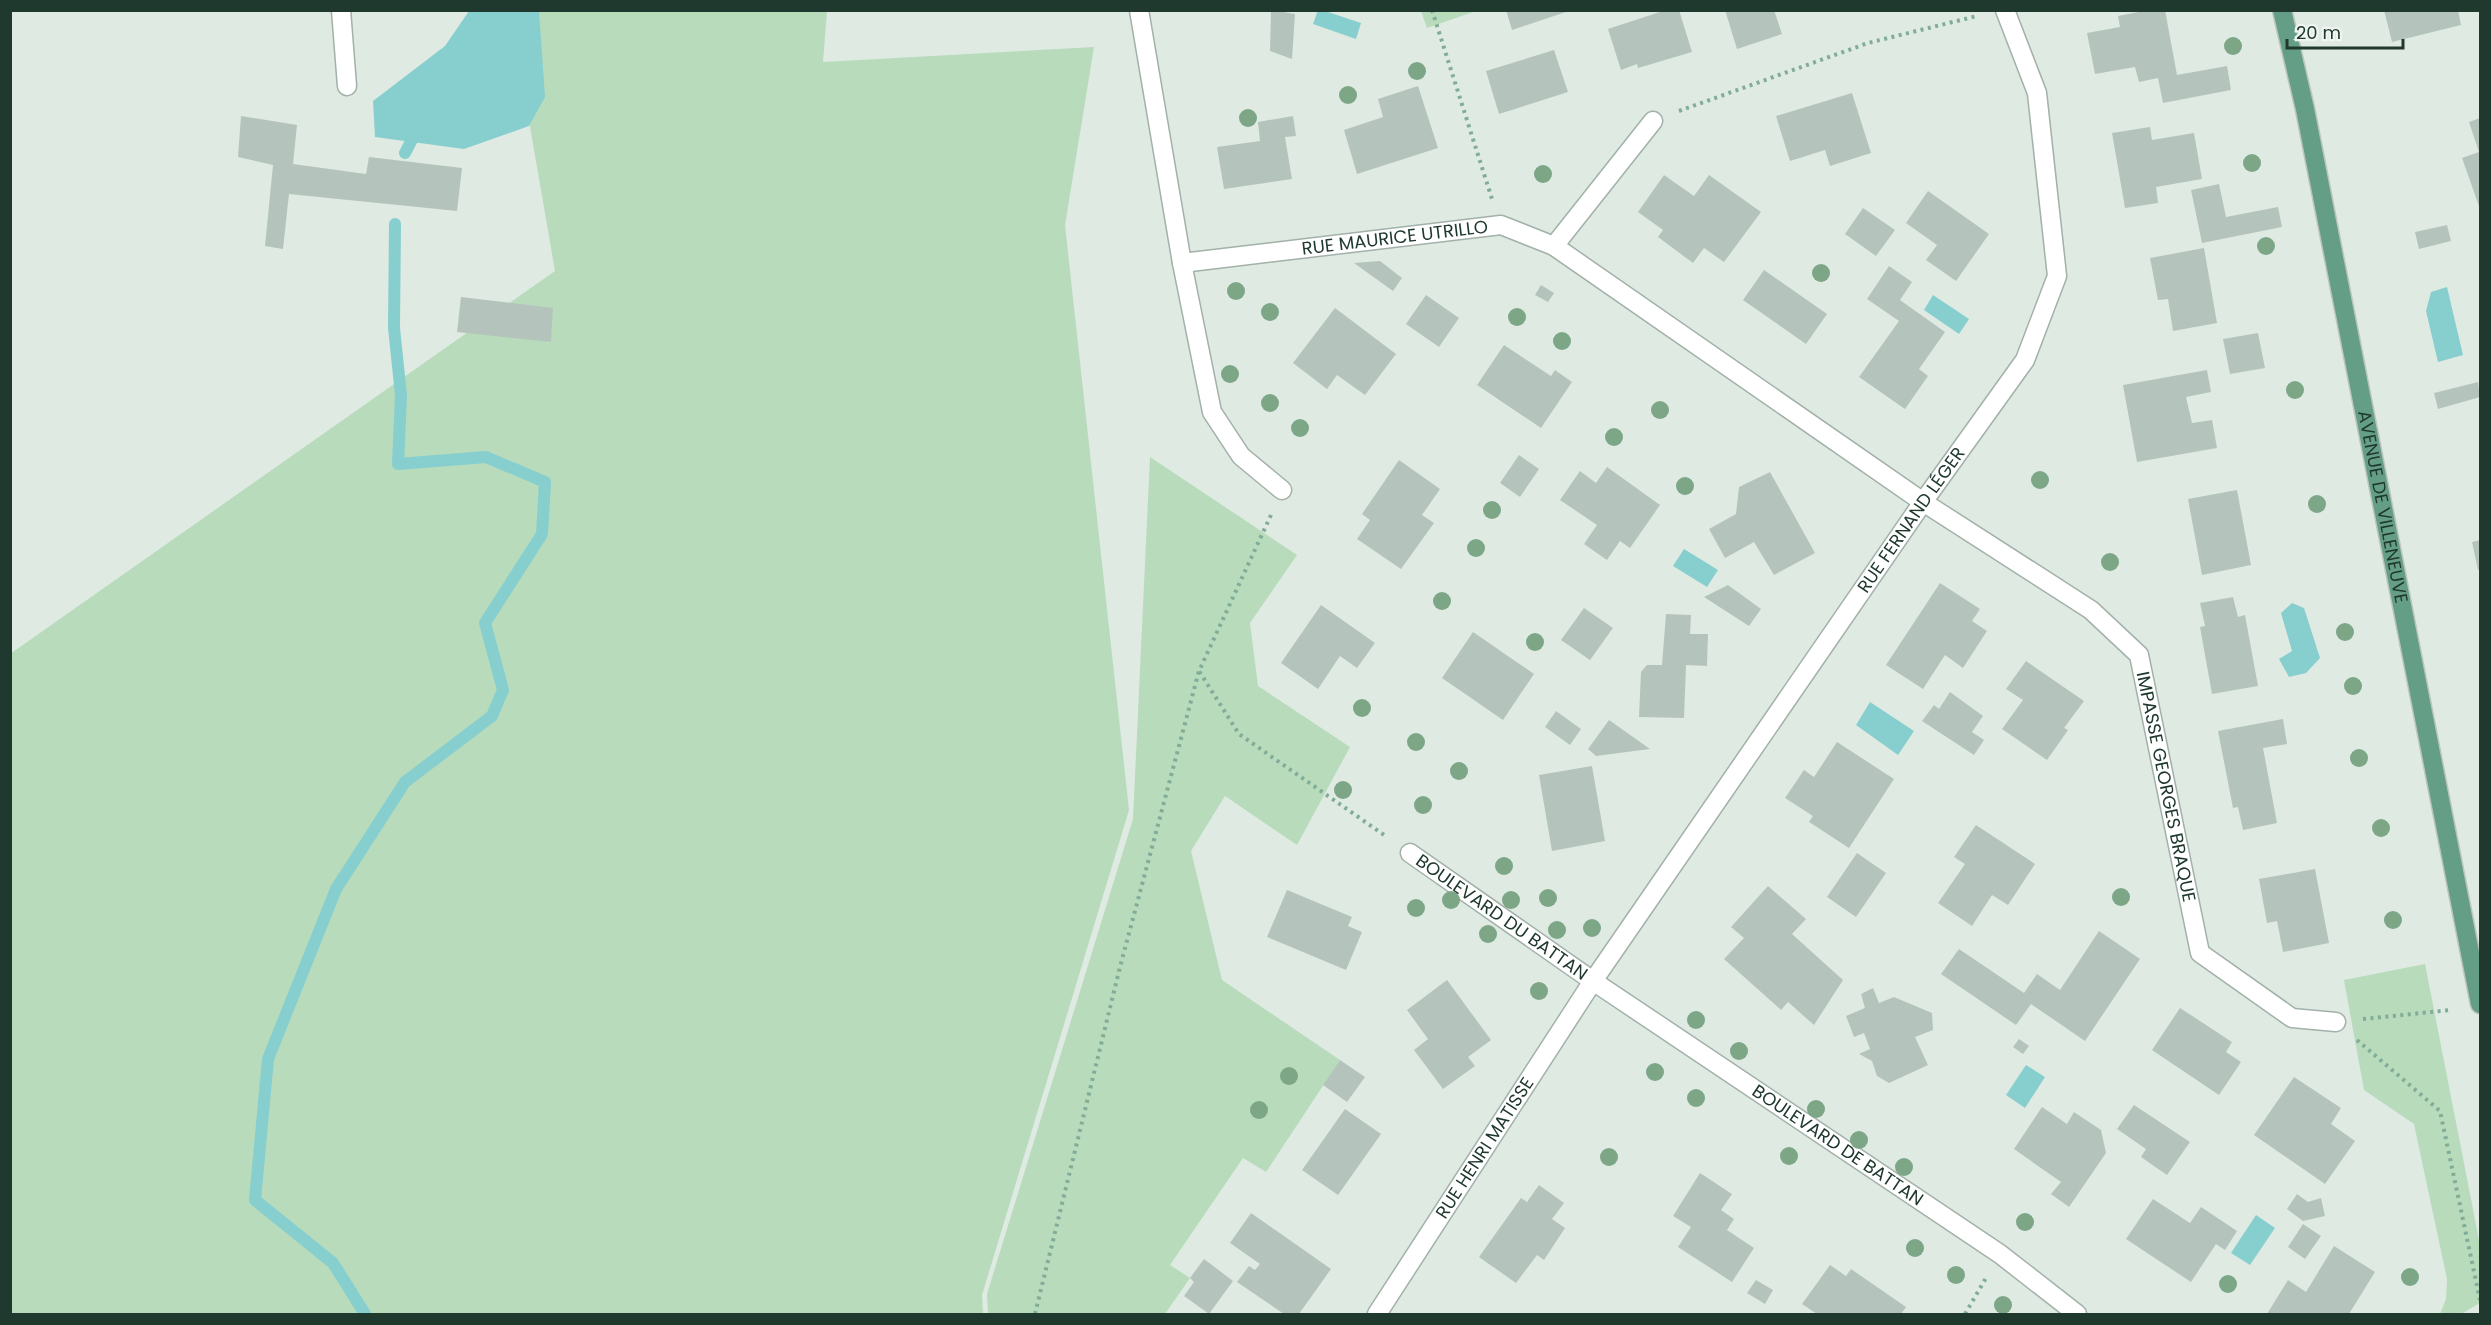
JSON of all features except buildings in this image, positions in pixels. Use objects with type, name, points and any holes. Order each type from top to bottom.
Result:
[{"type":"main road","name":"AVENUE DE VILLENEUVE","points":[[2282,10],[2305,109],[2481,1004]]},
{"type":"street","points":[[341,10],[347,86]]},
{"type":"street","points":[[1139,10],[1182,262],[1212,412],[1241,456],[1282,490]]},
{"type":"street","name":"RUE FERNAND LÉGER","points":[[1593,981],[1923,502],[2025,360],[2057,276],[2037,93],[2006,10]]},
{"type":"street","points":[[1554,246],[1653,121]]},
{"type":"street","name":"RUE MAURICE UTRILLO","points":[[1182,262],[1501,225],[1554,246],[1923,502]]},
{"type":"street","name":"IMPASSE GEORGES BRAQUE","points":[[1923,502],[2091,610],[2139,655],[2200,953],[2292,1018],[2336,1023]]},
{"type":"street","name":"BOULEVARD DU BATTAN","points":[[1410,853],[1593,981]]},
{"type":"street","name":"BOULEVARD DE BATTAN","points":[[1593,981],[2000,1254],[2077,1314]]},
{"type":"street","name":"RUE HENRI MATISSE","points":[[1377,1314],[1593,981]]},
{"type":"path","points":[[1432,10],[1501,225]]},
{"type":"path","points":[[1653,121],[1868,43],[1986,13]]},
{"type":"path","points":[[1035,1314],[1120,967],[1199,671],[1282,490]]},
{"type":"path","points":[[1199,671],[1239,734],[1410,853]]},
{"type":"path","points":[[2336,1023],[2458,1009]]},
{"type":"path","points":[[2336,1023],[2440,1111],[2481,1300]]},
{"type":"path","points":[[1965,1314],[2000,1254]]},
{"type":"green space","points":[[1421,10],[1476,11],[1427,28]]},
{"type":"green space","points":[[510,11],[827,11],[823,62],[1094,47],[1065,225],[1129,810],[982,1295],[983,1314],[11,1314],[10,654],[555,271]]},
{"type":"green space","points":[[1150,457],[1297,555],[1250,623],[1258,686],[1350,747],[1297,845],[1225,796],[1191,851],[1222,980],[1340,1060],[1266,1172],[1243,1158],[1170,1265],[1190,1278],[1165,1314],[988,1314],[987,1294],[1133,819]]},
{"type":"green space","points":[[2425,964],[2480,1245],[2480,1303],[2461,1314],[2440,1314],[2446,1299],[2447,1279],[2414,1124],[2364,1090],[2344,980]]},
{"type":"water","points":[[1318,10],[1361,23],[1356,39],[1313,24]]},
{"type":"water","points":[[469,11],[539,11],[545,97],[529,126],[464,149],[375,137],[373,101],[445,46]]},
{"type":"water","points":[[2447,287],[2463,355],[2438,362],[2426,311],[2431,292]]},
{"type":"water","points":[[1933,295],[1969,319],[1959,334],[1924,310]]},
{"type":"water","points":[[1684,549],[1718,570],[1707,587],[1673,566]]},
{"type":"water","points":[[2292,603],[2304,608],[2320,658],[2306,673],[2289,677],[2279,659],[2292,651],[2281,613]]},
{"type":"water","points":[[1870,702],[1914,731],[1898,755],[1856,725]]},
{"type":"water","points":[[2026,1065],[2045,1077],[2025,1108],[2006,1095]]},
{"type":"water","points":[[2256,1215],[2275,1228],[2250,1265],[2231,1253]]},
{"type":"waterway","points":[[405,153],[418,128]]},
{"type":"waterway","points":[[365,1314],[333,1263],[255,1200],[268,1059],[336,889],[405,782],[492,716],[503,690],[485,623],[542,534],[545,482],[486,457],[398,464],[401,395],[394,328],[395,224]]}]
